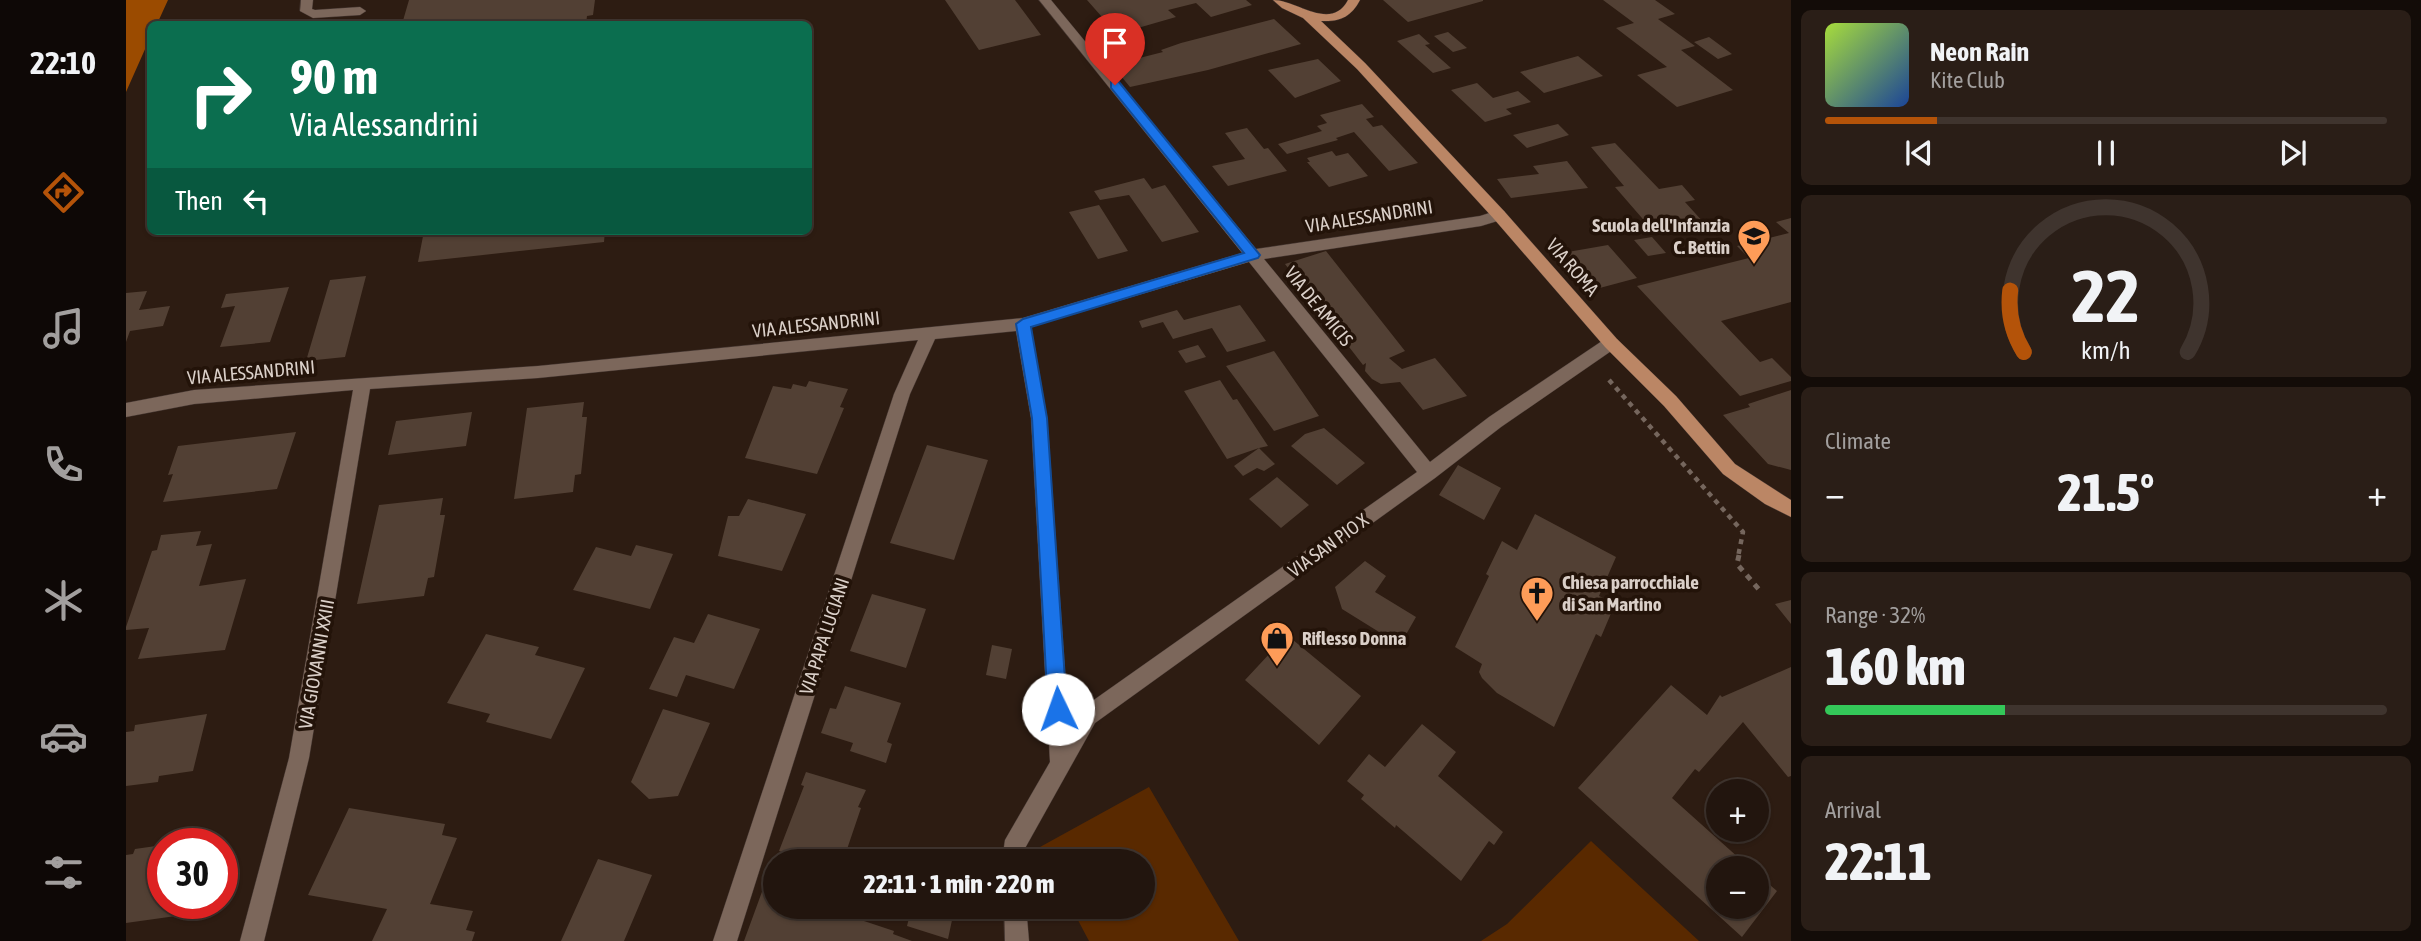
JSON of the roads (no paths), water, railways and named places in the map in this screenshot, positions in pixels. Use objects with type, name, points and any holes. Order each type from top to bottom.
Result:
[{"type":"main road","name":"VIA ROMA","points":[[1279,0],[1295,12],[1308,16],[1338,16]]},
{"type":"main road","points":[[1334,39],[1338,16],[1347,12],[1354,0]]},
{"type":"main road","name":"VIA ROMA","points":[[1308,16],[1334,39],[1499,215],[1611,343],[1670,401],[1730,469],[1771,499],[1791,509]]},
{"type":"street","points":[[307,0],[306,11],[313,14],[360,11]]},
{"type":"street","name":"VIA DE AMICIS","points":[[1045,0],[1429,473]]},
{"type":"street","name":"VIA ALESSANDRINI","points":[[126,410],[194,397],[538,372],[1023,324],[1253,255],[1481,221],[1499,215]]},
{"type":"street","points":[[1023,324],[1039,418],[1061,763]]},
{"type":"street","name":"VIA PAPA LUCIANI","points":[[725,941],[902,394],[929,334]]},
{"type":"street","name":"VIA SAN PIO X","points":[[1013,849],[1088,716],[1429,473],[1495,422],[1611,343]]},
{"type":"street","name":"VIA GIOVANNI XXIII","points":[[252,941],[299,758],[363,383]]},
{"type":"street","points":[[1016,919],[1017,941]]},
{"type":"place","name":"Scuola dell'Infanzia C. Bettin","points":[[1754,266]]},
{"type":"place","name":"Chiesa parrocchiale di San Martino","points":[[1537,623]]},
{"type":"place","name":"Riflesso Donna","points":[[1277,668]]}]
